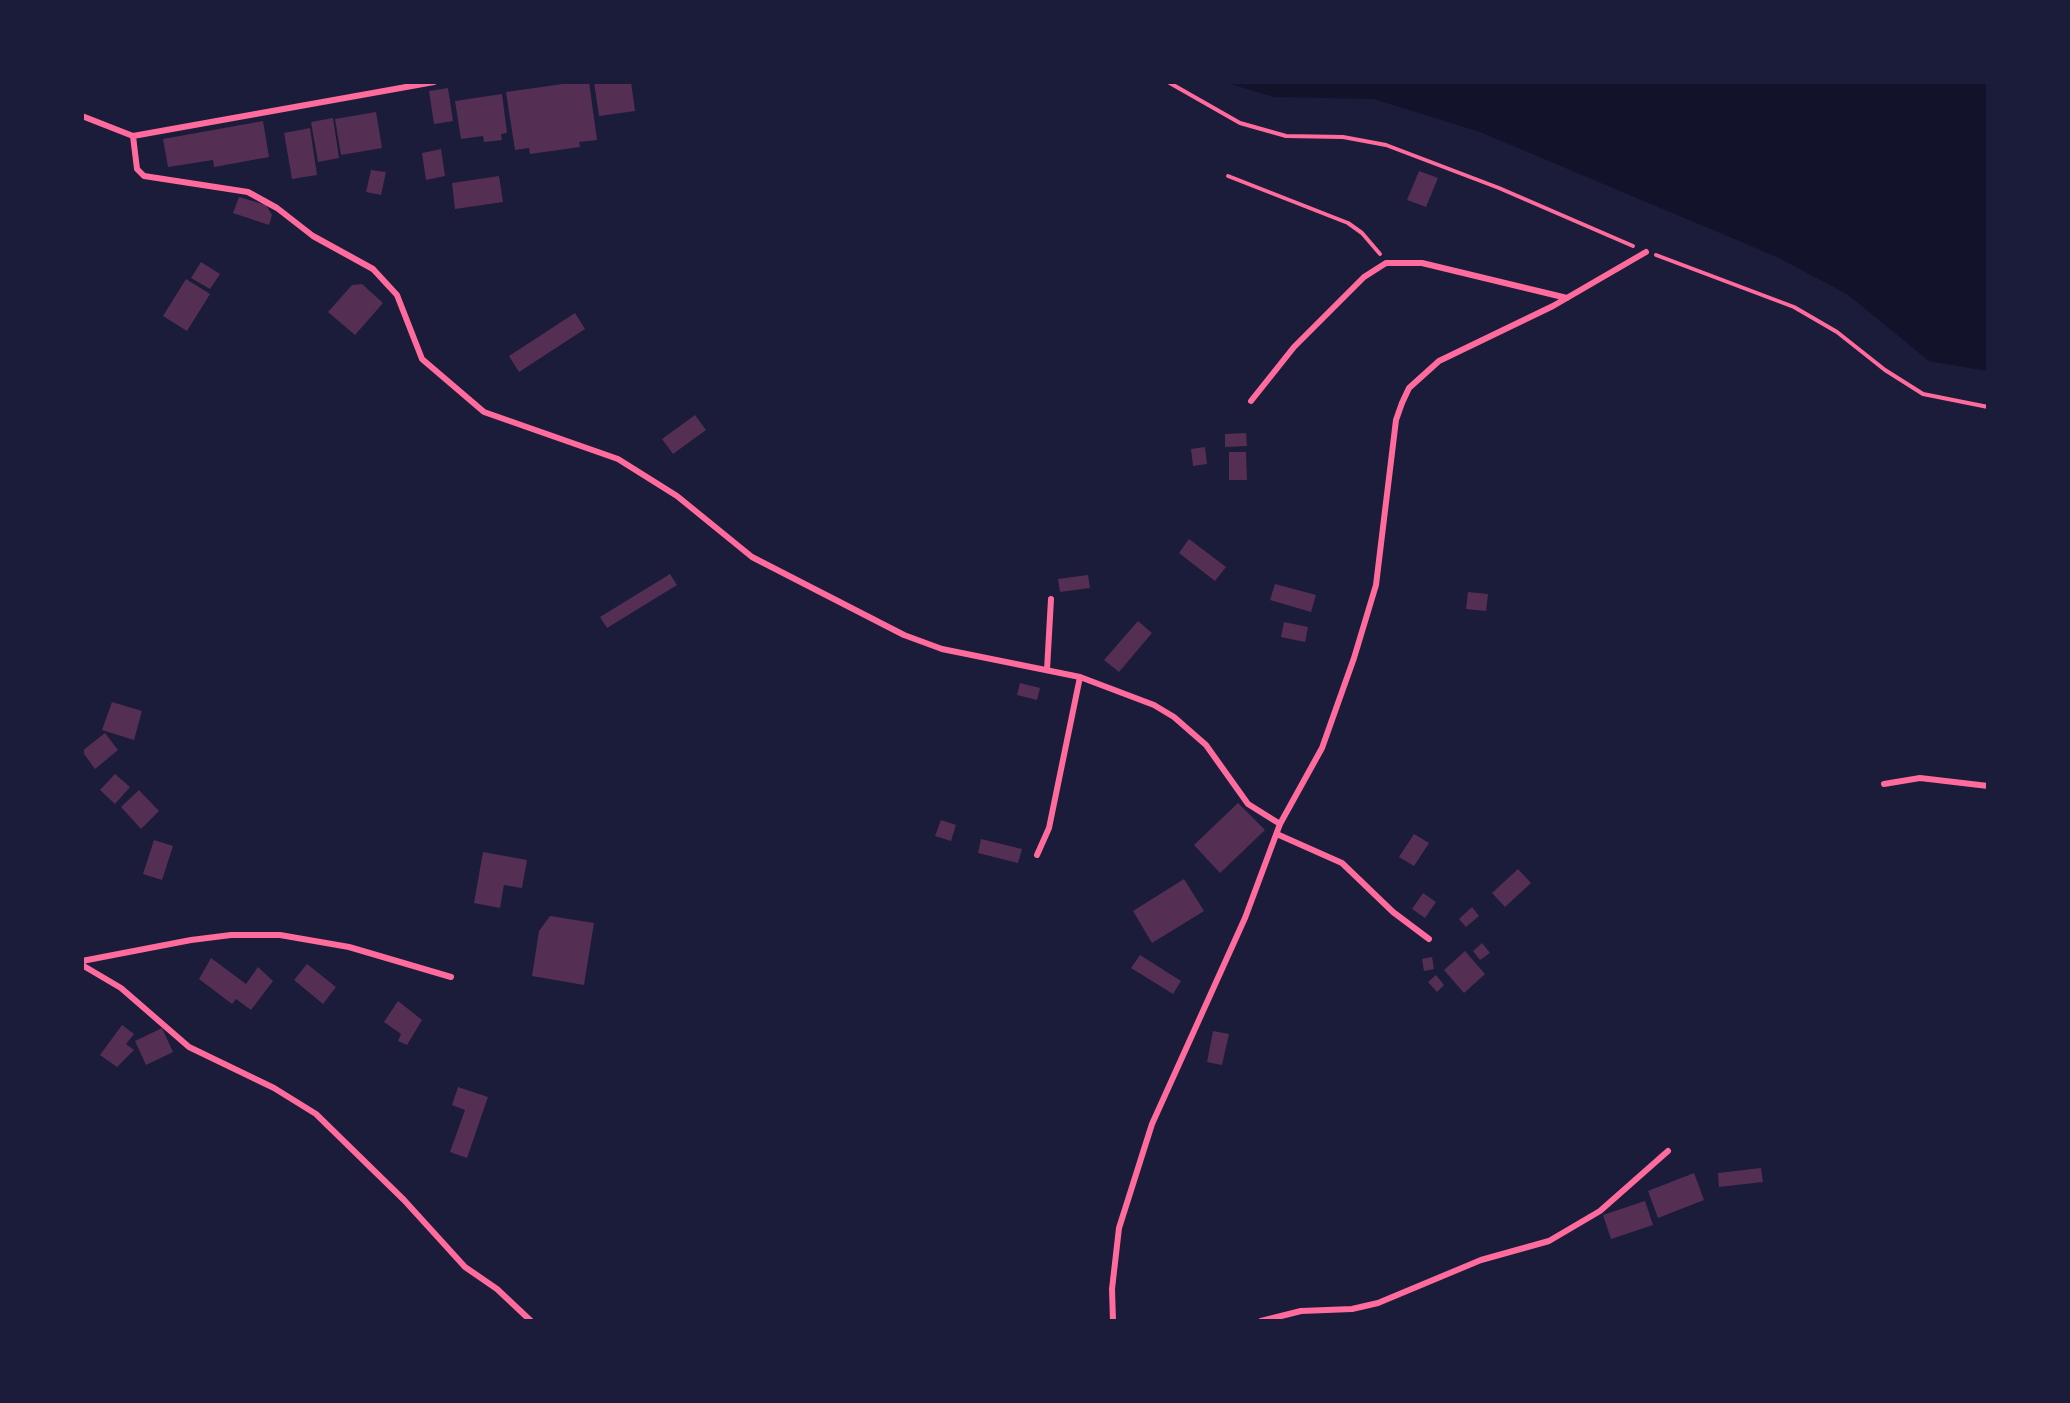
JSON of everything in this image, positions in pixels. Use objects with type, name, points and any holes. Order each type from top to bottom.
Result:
[{"type":"lane","points":[[82,116],[133,136],[434,82]]},
{"type":"lane","points":[[133,136],[137,169],[144,176],[248,192],[270,203],[313,236],[373,269],[397,295],[422,359],[484,412],[618,459],[677,496],[752,557],[904,635],[942,649],[1080,677],[1131,694],[1174,717],[1206,745],[1248,804],[1280,824]]},
{"type":"lane","points":[[1113,1321],[1112,1289],[1119,1228],[1152,1124],[1194,1038],[1279,835],[1280,824],[1322,748],[1376,585],[1396,420],[1409,388],[1439,361],[1567,298],[1646,252]]},
{"type":"lane","points":[[1251,401],[1294,347],[1364,277],[1386,263],[1422,263],[1567,298]]},
{"type":"lane","points":[[1047,670],[1051,599]]},
{"type":"lane","points":[[1037,855],[1049,828],[1080,677]]},
{"type":"lane","points":[[1884,784],[1920,778],[1988,786]]},
{"type":"lane","points":[[1279,835],[1342,863],[1393,912],[1429,939]]},
{"type":"lane","points":[[82,963],[204,938],[280,935],[349,947],[451,977]]},
{"type":"lane","points":[[82,963],[121,988],[189,1047],[274,1088],[316,1114],[404,1200],[465,1267],[497,1289],[531,1321]]},
{"type":"lane","points":[[1261,1321],[1291,1312],[1378,1303],[1481,1260],[1549,1241],[1600,1211],[1668,1151]]},
{"type":"path","points":[[1168,82],[1240,123],[1286,136],[1343,137],[1386,145],[1499,188],[1646,252],[1794,307],[1837,332],[1885,370],[1923,394],[1988,407]]},
{"type":"path","points":[[1228,176],[1348,223],[1372,243],[1386,263]]},
{"type":"shaded area","points":[[1224,82],[1988,82],[1988,371],[1929,361],[1847,294],[1777,257],[1480,132],[1374,99],[1274,97]]},
{"type":"building","points":[[589,82],[597,140],[579,142],[580,147],[530,154],[529,148],[515,150],[506,92]]},
{"type":"building","points":[[594,82],[631,82],[635,111],[599,116]]},
{"type":"building","points":[[448,88],[453,121],[434,124],[429,91]]},
{"type":"building","points":[[502,94],[507,133],[501,134],[502,140],[484,142],[483,136],[461,139],[455,101]]},
{"type":"building","points":[[376,112],[382,148],[341,155],[335,119]]},
{"type":"building","points":[[333,118],[339,158],[318,162],[311,122]]},
{"type":"building","points":[[263,121],[269,157],[214,167],[213,160],[168,167],[163,139]]},
{"type":"building","points":[[310,128],[317,175],[292,179],[284,133]]},
{"type":"building","points":[[441,149],[445,176],[426,180],[422,153]]},
{"type":"building","points":[[371,170],[386,172],[381,195],[366,192]]},
{"type":"building","points":[[1419,171],[1438,178],[1426,207],[1407,200]]},
{"type":"building","points":[[499,176],[503,202],[455,209],[452,183]]},
{"type":"building","points":[[239,197],[266,205],[272,215],[269,225],[233,213]]},
{"type":"building","points":[[201,262],[220,274],[210,289],[191,278]]},
{"type":"building","points":[[186,279],[210,294],[187,331],[163,316]]},
{"type":"building","points":[[362,284],[383,303],[355,335],[328,312],[352,285]]},
{"type":"building","points":[[575,313],[585,329],[519,372],[509,356]]},
{"type":"building","points":[[695,415],[706,430],[673,454],[662,439]]},
{"type":"building","points":[[1246,433],[1247,446],[1225,447],[1225,434]]},
{"type":"building","points":[[1205,447],[1207,464],[1193,466],[1191,449]]},
{"type":"building","points":[[1229,452],[1246,452],[1247,480],[1229,480]]},
{"type":"building","points":[[1189,539],[1226,567],[1215,581],[1179,553]]},
{"type":"building","points":[[670,574],[677,585],[607,628],[600,617]]},
{"type":"building","points":[[1088,575],[1090,588],[1060,592],[1058,579]]},
{"type":"building","points":[[1275,584],[1316,595],[1311,612],[1270,600]]},
{"type":"building","points":[[1468,592],[1488,594],[1486,611],[1466,609]]},
{"type":"building","points":[[1138,621],[1152,633],[1119,672],[1104,660]]},
{"type":"building","points":[[1284,622],[1308,627],[1305,642],[1281,637]]},
{"type":"building","points":[[1020,683],[1040,688],[1037,700],[1017,695]]},
{"type":"building","points":[[112,702],[142,711],[134,740],[102,730]]},
{"type":"building","points":[[105,733],[118,750],[95,769],[82,751]]},
{"type":"building","points":[[115,774],[130,787],[115,804],[100,790]]},
{"type":"building","points":[[139,790],[159,811],[141,829],[121,807]]},
{"type":"building","points":[[1238,803],[1265,830],[1220,873],[1194,845]]},
{"type":"building","points":[[941,820],[956,825],[951,841],[935,836]]},
{"type":"building","points":[[1414,834],[1429,843],[1414,866],[1399,857]]},
{"type":"building","points":[[981,839],[1022,849],[1018,863],[978,853]]},
{"type":"building","points":[[154,840],[173,846],[162,880],[143,874]]},
{"type":"building","points":[[483,852],[527,860],[522,888],[504,885],[500,908],[474,903]]},
{"type":"building","points":[[1518,869],[1531,883],[1505,907],[1492,893]]},
{"type":"building","points":[[1184,879],[1204,911],[1152,943],[1133,911]]},
{"type":"building","points":[[1423,893],[1436,902],[1425,918],[1412,909]]},
{"type":"building","points":[[1472,907],[1479,916],[1466,927],[1459,919]]},
{"type":"building","points":[[550,916],[594,923],[584,985],[532,976],[539,931]]},
{"type":"building","points":[[1482,943],[1490,953],[1480,960],[1473,951]]},
{"type":"building","points":[[1465,951],[1485,974],[1464,993],[1444,970]]},
{"type":"building","points":[[1140,955],[1181,981],[1173,994],[1131,968]]},
{"type":"building","points":[[1432,957],[1434,969],[1424,971],[1422,959]]},
{"type":"building","points":[[211,958],[246,984],[258,967],[273,981],[251,1010],[236,999],[232,1004],[199,979]]},
{"type":"building","points":[[307,964],[336,987],[323,1004],[294,980]]},
{"type":"building","points":[[1436,975],[1444,985],[1437,992],[1428,982]]},
{"type":"building","points":[[398,1001],[422,1020],[407,1045],[398,1041],[401,1034],[384,1022]]},
{"type":"building","points":[[122,1025],[134,1034],[126,1044],[134,1050],[117,1067],[100,1055]]},
{"type":"building","points":[[162,1028],[173,1052],[146,1065],[135,1041]]},
{"type":"building","points":[[1213,1031],[1229,1034],[1222,1065],[1207,1062]]},
{"type":"building","points":[[458,1087],[488,1097],[467,1158],[450,1152],[465,1110],[452,1105]]},
{"type":"building","points":[[1761,1168],[1763,1182],[1719,1187],[1718,1173]]},
{"type":"building","points":[[1694,1173],[1704,1200],[1658,1218],[1648,1191]]},
{"type":"building","points":[[1645,1201],[1653,1225],[1611,1239],[1603,1215]]}]
